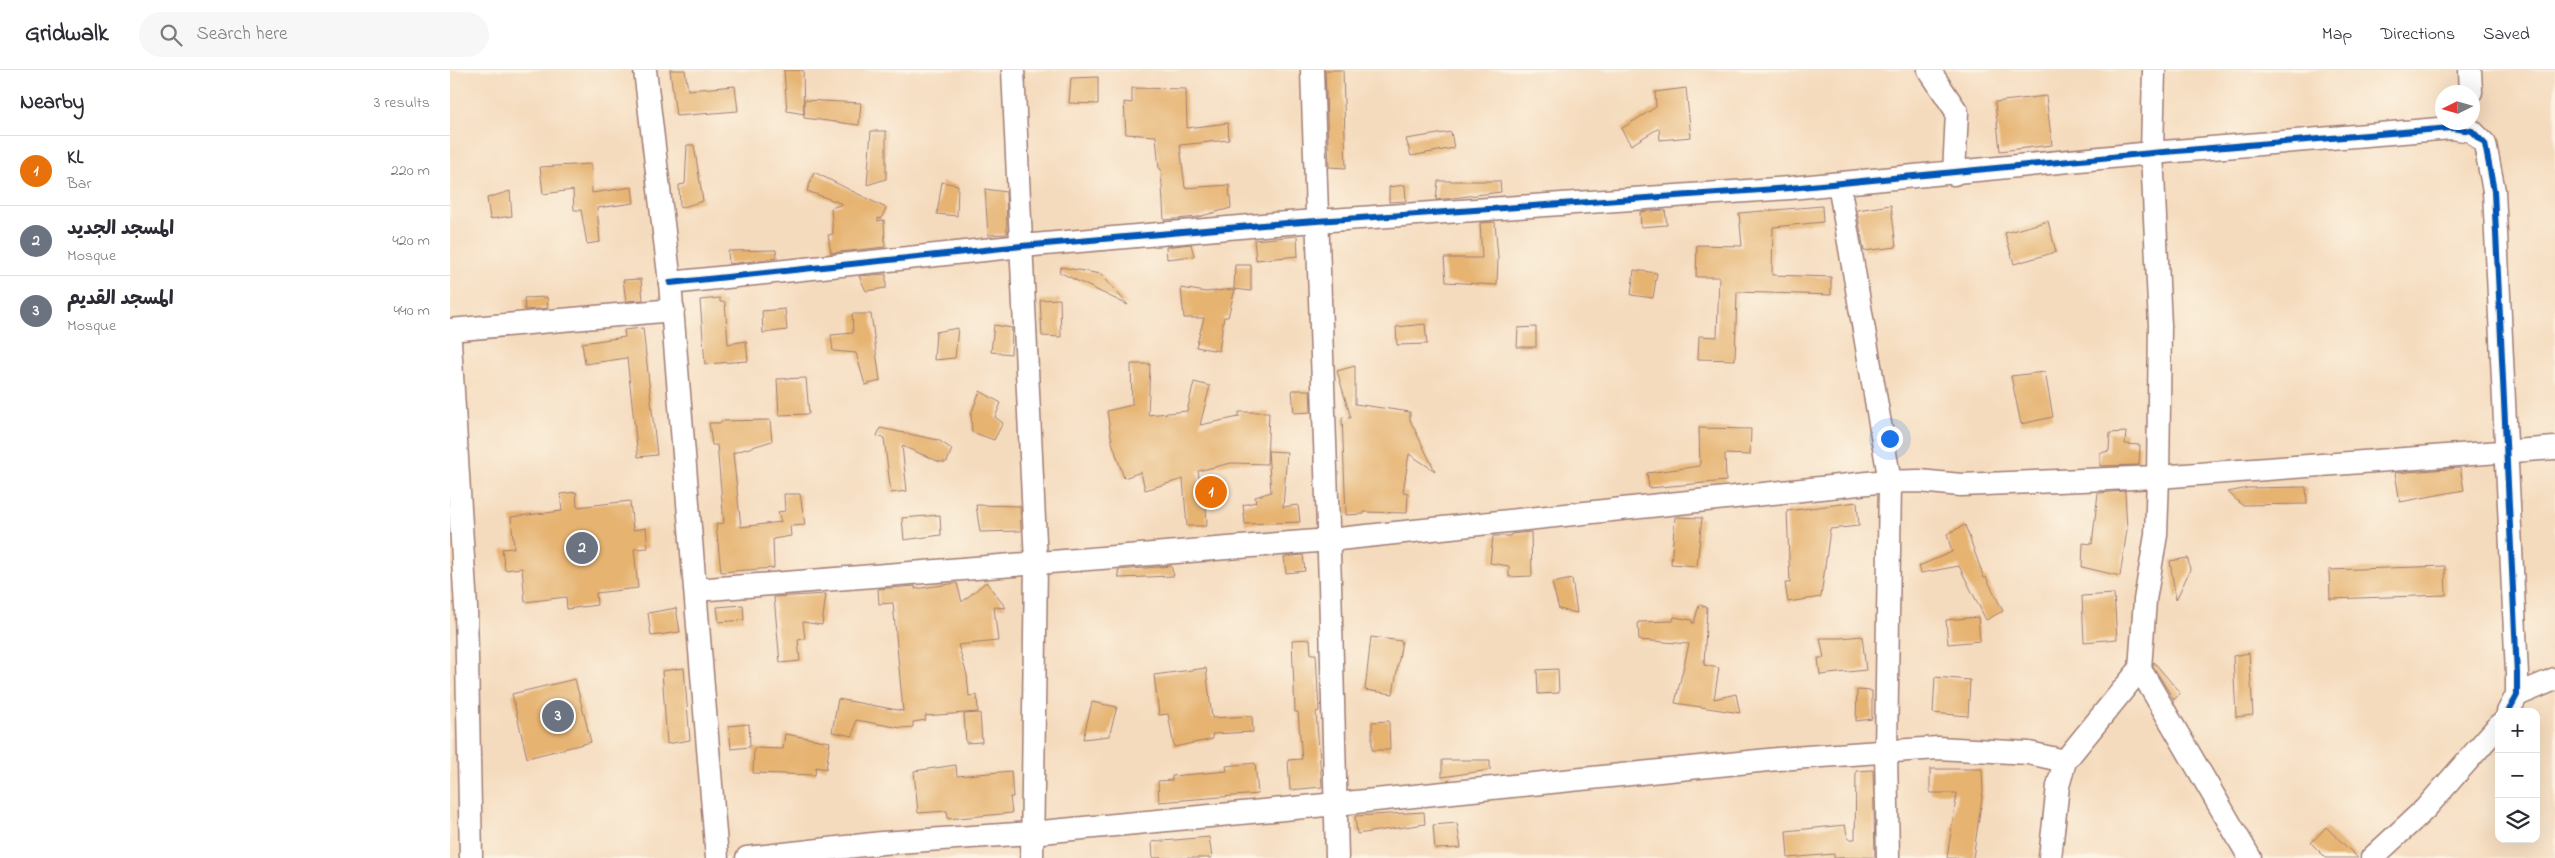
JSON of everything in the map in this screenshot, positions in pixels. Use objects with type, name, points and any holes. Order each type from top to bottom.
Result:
[{"type":"street","points":[[645,70],[673,310],[717,858]]},
{"type":"street","points":[[1013,70],[1036,563],[1032,858]]},
{"type":"street","points":[[1312,70],[1329,540],[1337,858]]},
{"type":"street","points":[[1929,70],[1957,112],[1954,174]]},
{"type":"street","points":[[2154,70],[2152,153],[2160,318],[2158,477],[2156,535],[2145,600],[2140,669],[2250,858]]},
{"type":"street","points":[[2470,70],[2471,85]]},
{"type":"street","points":[[670,283],[1022,246],[1318,221],[1839,184],[2152,153],[2435,129]]},
{"type":"street","points":[[2474,130],[2485,144],[2494,191],[2507,453],[2513,703],[2555,679]]},
{"type":"street","points":[[1839,184],[1890,482],[1886,752],[1888,858]]},
{"type":"street","points":[[450,330],[673,310]]},
{"type":"street","points":[[450,342],[458,609],[471,858]]},
{"type":"street","points":[[696,590],[1329,540],[1890,482],[1962,485],[2158,477],[2555,448]]},
{"type":"street","points":[[2050,858],[2058,786],[2064,761],[2140,669]]},
{"type":"street","points":[[2372,858],[2425,809],[2495,730]]},
{"type":"street","points":[[747,858],[882,843],[1031,833],[1336,804],[1778,759],[1938,748],[2029,753],[2064,761]]},
{"type":"building","points":[[670,70],[685,70],[688,90],[735,86],[738,111],[676,116]]},
{"type":"building","points":[[784,70],[803,70],[804,114],[787,111]]},
{"type":"building","points":[[1325,70],[1343,70],[1346,168],[1329,167]]},
{"type":"building","points":[[1098,77],[1098,104],[1069,103],[1071,78]]},
{"type":"building","points":[[1132,88],[1186,89],[1187,128],[1228,123],[1229,140],[1180,145],[1185,188],[1229,185],[1231,208],[1198,217],[1164,220],[1161,169],[1159,169],[1156,136],[1126,134],[1124,102],[1132,103]]},
{"type":"building","points":[[1686,88],[1691,137],[1660,140],[1659,128],[1631,145],[1621,129],[1656,107],[1655,92]]},
{"type":"building","points":[[2046,96],[2052,145],[2000,151],[1995,102]]},
{"type":"building","points":[[804,100],[861,103],[859,125],[804,118]]},
{"type":"building","points":[[871,131],[886,131],[886,179],[867,185]]},
{"type":"building","points":[[1451,132],[1454,148],[1411,156],[1406,139]]},
{"type":"building","points":[[687,145],[694,145],[703,201],[680,208],[679,185],[685,184]]},
{"type":"building","points":[[591,164],[592,193],[632,187],[634,203],[597,208],[600,242],[587,244],[581,210],[574,210],[573,190],[543,194],[540,167]]},
{"type":"building","points":[[814,172],[886,208],[881,219],[878,218],[878,221],[884,220],[885,247],[831,253],[828,235],[833,234],[831,208],[843,204],[807,191]]},
{"type":"building","points":[[1438,181],[1500,181],[1501,192],[1436,200]]},
{"type":"building","points":[[942,182],[958,185],[957,216],[937,214]]},
{"type":"building","points":[[1405,185],[1406,201],[1389,202],[1389,187]]},
{"type":"building","points":[[985,189],[1006,192],[1007,234],[988,235]]},
{"type":"building","points":[[510,191],[512,216],[490,219],[487,198]]},
{"type":"building","points":[[1891,205],[1896,247],[1864,251],[1857,210]]},
{"type":"building","points":[[1822,206],[1823,222],[1773,227],[1772,275],[1831,277],[1831,295],[1737,292],[1735,360],[1698,359],[1699,336],[1717,337],[1719,277],[1696,277],[1697,245],[1742,246],[1739,213]]},
{"type":"building","points":[[1665,210],[1667,225],[1641,227],[1640,212]]},
{"type":"building","points":[[2048,221],[2056,252],[2014,264],[2005,233]]},
{"type":"building","points":[[1495,222],[1498,258],[1497,285],[1446,282],[1444,258],[1482,258],[1480,223]]},
{"type":"building","points":[[1297,236],[1298,256],[1256,260],[1254,240]]},
{"type":"building","points":[[1191,244],[1194,256],[1167,259],[1166,247]]},
{"type":"building","points":[[776,250],[777,258],[729,264],[728,251]]},
{"type":"building","points":[[1235,265],[1251,265],[1251,291],[1235,289],[1228,317],[1224,317],[1219,351],[1196,347],[1204,318],[1184,318],[1181,288],[1206,292],[1234,289]]},
{"type":"building","points":[[1061,267],[1101,274],[1128,305],[1059,272]]},
{"type":"building","points":[[1634,270],[1657,273],[1653,298],[1631,295]]},
{"type":"building","points":[[886,274],[886,288],[866,291],[859,276]]},
{"type":"building","points":[[641,279],[643,300],[626,301],[623,280]]},
{"type":"building","points":[[547,297],[548,308],[525,310],[524,298]]},
{"type":"building","points":[[720,298],[720,302],[725,302],[728,344],[746,341],[748,361],[705,364],[700,300]]},
{"type":"building","points":[[1060,299],[1061,337],[1042,336],[1040,300]]},
{"type":"building","points":[[785,309],[787,330],[763,333],[762,311]]},
{"type":"building","points":[[852,314],[871,314],[880,381],[865,385],[856,353],[833,351],[831,335],[853,333]]},
{"type":"building","points":[[1425,324],[1427,344],[1397,345],[1396,327]]},
{"type":"building","points":[[994,325],[1012,328],[1011,354],[991,352]]},
{"type":"building","points":[[1536,327],[1536,347],[1517,347],[1518,328]]},
{"type":"building","points":[[643,328],[657,455],[638,457],[627,358],[585,364],[582,343],[625,337],[624,330]]},
{"type":"building","points":[[958,328],[955,358],[934,360],[936,332]]},
{"type":"building","points":[[1131,364],[1150,364],[1148,415],[1187,411],[1194,382],[1210,386],[1200,425],[1239,417],[1239,412],[1269,412],[1267,464],[1231,463],[1198,471],[1203,506],[1206,506],[1207,526],[1187,526],[1183,479],[1145,490],[1141,472],[1124,478],[1112,442],[1107,411],[1132,405]]},
{"type":"building","points":[[1355,366],[1355,404],[1410,412],[1410,420],[1435,471],[1409,454],[1403,492],[1408,493],[1407,513],[1364,512],[1364,514],[1346,515],[1342,417],[1351,418],[1337,371]]},
{"type":"building","points":[[2045,372],[2053,417],[2021,424],[2011,376]]},
{"type":"building","points":[[806,378],[809,414],[779,415],[777,379]]},
{"type":"building","points":[[1292,390],[1310,390],[1311,412],[1294,413]]},
{"type":"building","points":[[980,391],[1001,403],[995,417],[1003,423],[994,440],[972,432],[971,414]]},
{"type":"building","points":[[770,420],[772,441],[733,453],[741,527],[781,522],[778,512],[785,511],[784,494],[800,494],[805,525],[790,526],[791,536],[773,539],[774,568],[721,572],[716,524],[724,523],[717,445],[712,445],[709,423]]},
{"type":"building","points":[[880,428],[938,440],[952,449],[947,462],[940,462],[902,446],[907,491],[891,493],[884,438],[877,436]]},
{"type":"building","points":[[1699,428],[1751,429],[1750,455],[1725,454],[1726,481],[1649,488],[1647,473],[1700,466]]},
{"type":"building","points":[[2126,432],[2125,444],[2140,445],[2139,465],[2100,466],[2100,453],[2109,451],[2110,433]]},
{"type":"building","points":[[1268,451],[1287,452],[1283,507],[1298,505],[1300,522],[1245,524],[1243,505],[1256,502],[1255,497],[1271,492]]},
{"type":"building","points":[[2460,468],[2464,490],[2400,502],[2395,473]]},
{"type":"building","points":[[2306,487],[2307,504],[2242,505],[2228,492],[2248,488]]},
{"type":"building","points":[[2125,491],[2127,530],[2120,576],[2082,567],[2083,543],[2092,544],[2098,493]]},
{"type":"building","points":[[576,492],[577,507],[630,501],[633,530],[646,528],[648,548],[634,549],[638,588],[596,593],[597,605],[567,609],[566,597],[525,602],[522,568],[505,570],[502,549],[514,548],[511,517],[562,511],[560,494]]},
{"type":"building","points":[[1857,502],[1859,526],[1830,529],[1821,597],[1788,602],[1785,583],[1790,583],[1787,511]]},
{"type":"building","points":[[976,505],[1020,506],[1021,531],[980,532]]},
{"type":"building","points":[[940,515],[941,535],[904,540],[902,518]]},
{"type":"building","points":[[1675,517],[1702,518],[1697,566],[1671,564]]},
{"type":"building","points":[[1965,525],[1984,578],[1986,577],[2003,611],[1986,620],[1959,566],[1921,573],[1919,566],[1952,552],[1947,534]]},
{"type":"building","points":[[1531,532],[1532,576],[1509,577],[1509,566],[1490,563],[1493,536],[1510,536],[1511,534]]},
{"type":"building","points":[[1303,555],[1305,571],[1286,573],[1284,557]]},
{"type":"building","points":[[2188,558],[2190,570],[2176,600],[2170,561]]},
{"type":"building","points":[[1171,566],[1174,576],[1119,578],[1118,570]]},
{"type":"building","points":[[2445,566],[2446,595],[2330,599],[2329,570]]},
{"type":"building","points":[[1572,579],[1577,613],[1559,609],[1552,583]]},
{"type":"building","points":[[986,582],[1006,608],[994,607],[998,641],[958,645],[967,675],[969,696],[977,695],[978,712],[925,716],[926,720],[913,722],[913,727],[901,728],[856,720],[853,736],[832,732],[838,699],[903,711],[893,603],[879,604],[878,589],[915,586],[915,589],[957,583],[962,602]]},
{"type":"building","points":[[826,594],[822,625],[803,622],[805,639],[798,640],[800,661],[780,663],[774,597]]},
{"type":"building","points":[[2114,594],[2117,639],[2084,642],[2082,596]]},
{"type":"building","points":[[743,605],[744,620],[719,622],[717,607]]},
{"type":"building","points":[[1699,605],[1707,607],[1704,665],[1719,668],[1714,699],[1736,694],[1740,713],[1675,703],[1689,644],[1639,640],[1638,622],[1673,621],[1674,617],[1692,620],[1692,623],[1694,623]]},
{"type":"building","points":[[676,608],[680,632],[651,636],[648,613]]},
{"type":"building","points":[[1978,617],[1980,641],[1948,644],[1946,620]]},
{"type":"building","points":[[1862,636],[1866,670],[1820,675],[1818,658],[1824,658],[1820,638]]},
{"type":"building","points":[[1371,637],[1402,641],[1393,694],[1365,690]]},
{"type":"building","points":[[1310,639],[1311,654],[1316,654],[1319,711],[1316,712],[1322,787],[1290,790],[1288,760],[1302,759],[1298,712],[1295,712],[1292,640]]},
{"type":"building","points":[[2249,653],[2253,715],[2236,717],[2233,656]]},
{"type":"building","points":[[2154,662],[2180,693],[2174,700],[2153,666]]},
{"type":"building","points":[[684,668],[690,740],[667,744],[662,671]]},
{"type":"building","points":[[1206,668],[1212,718],[1252,716],[1253,732],[1212,734],[1213,739],[1174,747],[1168,714],[1159,715],[1154,675]]},
{"type":"building","points":[[1558,669],[1559,693],[1538,694],[1537,670]]},
{"type":"building","points":[[1935,677],[1970,680],[1968,716],[1933,713]]},
{"type":"building","points":[[575,679],[591,742],[527,758],[512,694]]},
{"type":"building","points":[[1857,690],[1872,691],[1872,719],[1856,721]]},
{"type":"building","points":[[1092,702],[1117,707],[1109,736],[1083,739]]},
{"type":"building","points":[[980,713],[982,742],[966,743],[964,714]]},
{"type":"building","points":[[1389,721],[1390,750],[1372,750],[1372,722]]},
{"type":"building","points":[[749,724],[750,747],[731,749],[729,726]]},
{"type":"building","points":[[785,734],[830,742],[826,769],[816,767],[815,775],[753,773],[754,748],[783,749]]},
{"type":"building","points":[[1442,760],[1490,760],[1490,770],[1442,777]]},
{"type":"building","points":[[1255,763],[1258,794],[1159,802],[1158,781],[1172,780],[1172,776],[1227,771],[1226,766]]},
{"type":"building","points":[[956,765],[957,776],[1011,771],[1013,797],[1010,797],[1012,813],[948,819],[947,811],[918,813],[914,771]]},
{"type":"building","points":[[1930,769],[1982,769],[1983,791],[1973,858],[1947,858],[1957,793],[1930,793]]},
{"type":"building","points":[[1873,770],[1875,857],[1834,858],[1834,854],[1788,858],[1786,831],[1845,825],[1848,839],[1855,839],[1856,771]]},
{"type":"building","points":[[1424,812],[1425,824],[1357,834],[1355,816]]},
{"type":"building","points":[[1457,823],[1461,848],[1435,849],[1433,825]]},
{"type":"building","points":[[2326,827],[2358,858],[2326,858],[2311,843]]},
{"type":"building","points":[[1209,837],[1212,858],[1153,858],[1152,842]]},
{"type":"cycle path","points":[[670,283],[1022,246],[1274,224],[1790,188],[2152,153],[2451,128],[2472,131],[2485,144],[2494,191],[2517,674],[2517,695],[2510,708]]},
{"type":"place","name":"KL","points":[[1211,492]]},
{"type":"place","name":"المسجد الجديد","points":[[582,548]]},
{"type":"place","name":"المسجد القديم","points":[[558,716]]}]
